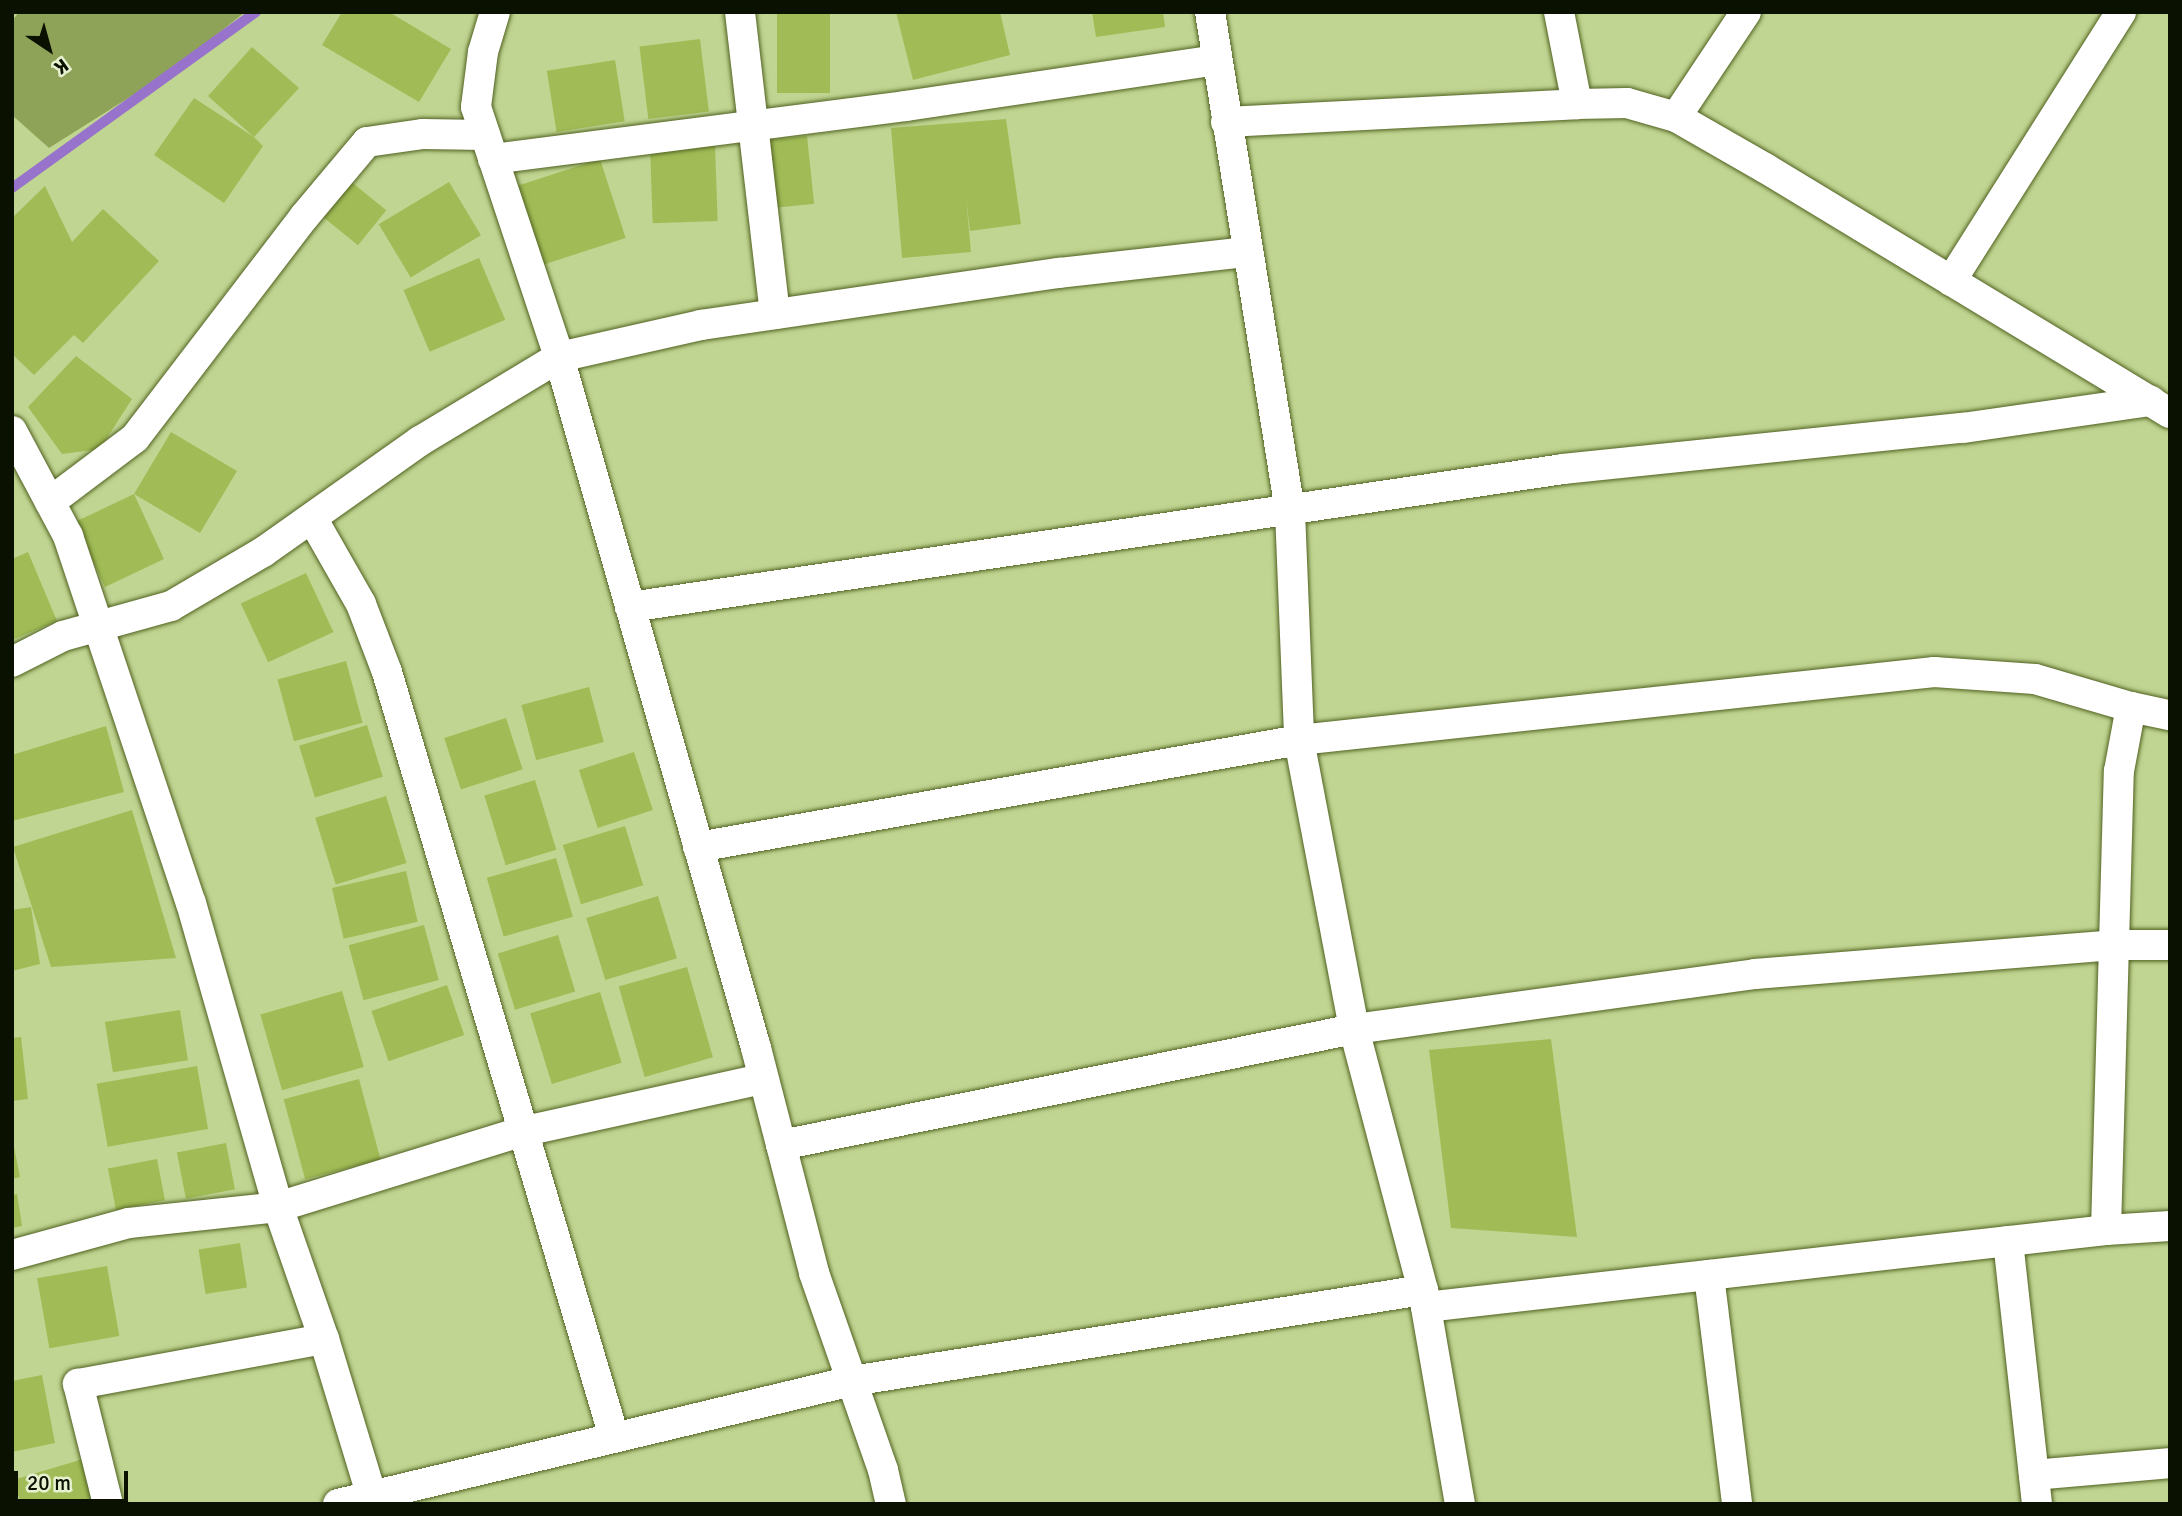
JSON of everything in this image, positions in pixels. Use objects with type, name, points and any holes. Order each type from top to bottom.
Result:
[{"type":"street","points":[[495,12],[483,52],[476,107],[559,357],[763,1079],[814,1273],[891,1504]]},
{"type":"street","points":[[740,12],[775,314]]},
{"type":"street","points":[[1210,12],[1246,251],[1290,511],[1299,740],[1354,1029],[1425,1299],[1460,1504]]},
{"type":"street","points":[[1559,12],[1577,104]]},
{"type":"street","points":[[1676,117],[1746,12]]},
{"type":"street","points":[[1951,281],[2121,12]]},
{"type":"street","points":[[50,502],[135,438],[304,217],[367,142],[423,134],[489,147],[753,125],[906,106],[1217,60]]},
{"type":"street","points":[[1226,122],[1627,103],[1676,117],[2160,407]]},
{"type":"street","points":[[12,662],[63,636],[171,606],[263,552],[420,441],[559,357],[701,325],[1059,273],[1246,251]]},
{"type":"street","points":[[630,607],[1563,469],[2160,407]]},
{"type":"street","points":[[12,431],[68,536],[191,903],[278,1208],[324,1339],[372,1499]]},
{"type":"street","points":[[312,518],[361,604],[387,672],[521,1132],[614,1437]]},
{"type":"street","points":[[698,848],[1299,740],[1934,672],[2035,679],[2131,707],[2170,715]]},
{"type":"street","points":[[2106,1230],[2119,771],[2131,707]]},
{"type":"street","points":[[780,1145],[1354,1029],[1755,974],[2114,945],[2170,945]]},
{"type":"street","points":[[12,1255],[129,1223],[278,1208],[521,1132],[763,1079]]},
{"type":"street","points":[[338,1504],[372,1499],[614,1437],[852,1381],[1425,1299],[1709,1275],[2106,1230],[2170,1226]]},
{"type":"street","points":[[2008,1241],[2036,1489],[2170,1463]]},
{"type":"street","points":[[1709,1275],[1737,1504]]},
{"type":"street","points":[[108,1504],[78,1384],[324,1339]]},
{"type":"green space","points":[[19,12],[245,12],[171,71],[49,148],[12,115],[12,21]]},
{"type":"building","points":[[342,12],[389,12],[451,49],[419,102],[322,45]]},
{"type":"building","points":[[777,12],[830,12],[830,93],[777,93]]},
{"type":"building","points":[[896,12],[1000,12],[1010,55],[913,80]]},
{"type":"building","points":[[1092,12],[1163,12],[1165,27],[1096,37]]},
{"type":"building","points":[[700,39],[709,111],[648,119],[639,46]]},
{"type":"building","points":[[252,47],[299,88],[254,137],[208,96]]},
{"type":"building","points":[[615,60],[625,121],[557,132],[547,71]]},
{"type":"building","points":[[194,98],[254,137],[263,146],[224,203],[154,155]]},
{"type":"building","points":[[1006,119],[1021,224],[970,231],[966,198],[971,252],[902,258],[891,128]]},
{"type":"building","points":[[807,136],[814,204],[773,208],[766,140]]},
{"type":"building","points":[[715,145],[718,221],[653,223],[650,147]]},
{"type":"building","points":[[600,159],[626,238],[541,265],[515,187]]},
{"type":"building","points":[[349,180],[386,210],[358,245],[321,215]]},
{"type":"building","points":[[449,182],[481,235],[411,277],[379,224]]},
{"type":"building","points":[[45,186],[72,242],[103,209],[159,261],[83,343],[74,335],[34,375],[12,354],[12,218]]},
{"type":"building","points":[[479,258],[505,320],[430,352],[404,290]]},
{"type":"building","points":[[76,356],[132,399],[100,449],[62,454],[28,407]]},
{"type":"building","points":[[171,432],[237,471],[200,533],[134,494]]},
{"type":"building","points":[[134,494],[164,559],[105,587],[75,522]]},
{"type":"building","points":[[28,552],[57,621],[12,640],[12,559]]},
{"type":"building","points":[[306,573],[333,632],[268,662],[241,603]]},
{"type":"building","points":[[346,661],[363,723],[294,741],[277,679]]},
{"type":"building","points":[[589,687],[604,742],[536,760],[521,705]]},
{"type":"building","points":[[506,718],[523,769],[461,789],[444,738]]},
{"type":"building","points":[[367,725],[383,777],[315,797],[299,746]]},
{"type":"building","points":[[106,726],[124,792],[12,821],[12,755]]},
{"type":"building","points":[[634,752],[653,810],[598,828],[579,770]]},
{"type":"building","points":[[535,780],[556,850],[506,865],[484,795]]},
{"type":"building","points":[[386,796],[406,863],[336,885],[315,818]]},
{"type":"building","points":[[132,810],[176,958],[51,967],[13,847]]},
{"type":"building","points":[[625,826],[643,885],[581,904],[563,845]]},
{"type":"building","points":[[556,858],[573,917],[504,936],[487,878]]},
{"type":"building","points":[[406,871],[418,922],[344,939],[332,888]]},
{"type":"building","points":[[658,896],[677,958],[605,980],[586,918]]},
{"type":"building","points":[[31,907],[40,964],[12,971],[12,910]]},
{"type":"building","points":[[424,925],[439,980],[363,1000],[349,945]]},
{"type":"building","points":[[558,935],[575,991],[515,1010],[498,953]]},
{"type":"building","points":[[687,967],[713,1057],[645,1077],[619,987]]},
{"type":"building","points":[[447,985],[464,1035],[389,1061],[371,1011]]},
{"type":"building","points":[[342,991],[364,1067],[282,1090],[260,1014]]},
{"type":"building","points":[[600,992],[622,1063],[552,1084],[530,1013]]},
{"type":"building","points":[[180,1010],[188,1060],[113,1072],[105,1022]]},
{"type":"building","points":[[21,1037],[28,1099],[12,1101],[12,1038]]},
{"type":"building","points":[[1551,1039],[1577,1237],[1451,1228],[1429,1050]]},
{"type":"building","points":[[197,1066],[208,1129],[108,1147],[97,1084]]},
{"type":"building","points":[[359,1079],[380,1159],[305,1179],[284,1099]]},
{"type":"building","points":[[12,1137],[20,1177],[12,1179]]},
{"type":"building","points":[[226,1143],[235,1189],[186,1199],[177,1153]]},
{"type":"building","points":[[157,1159],[165,1200],[116,1210],[108,1169]]},
{"type":"building","points":[[17,1194],[22,1226],[12,1228],[12,1195]]},
{"type":"building","points":[[240,1243],[247,1287],[206,1294],[199,1250]]},
{"type":"building","points":[[107,1266],[119,1336],[49,1348],[37,1278]]},
{"type":"building","points":[[42,1375],[55,1443],[12,1452],[12,1381]]},
{"type":"building","points":[[83,1459],[97,1504],[21,1504],[13,1480]]},
{"type":"waterway","points":[[12,188],[256,12]]}]
